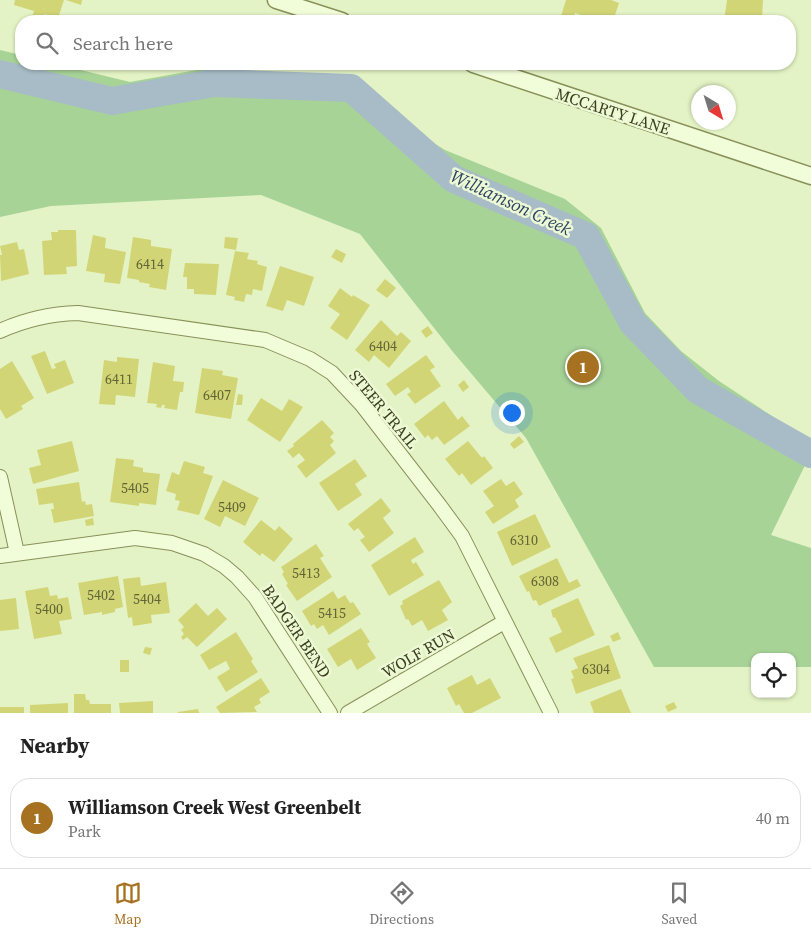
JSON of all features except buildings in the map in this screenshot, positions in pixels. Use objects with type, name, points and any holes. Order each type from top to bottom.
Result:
[{"type":"street","points":[[276,0],[323,15]]},
{"type":"street","name":"MCCARTY LANE","points":[[491,70],[811,176]]},
{"type":"street","name":"STEER TRAIL","points":[[0,331],[32,318],[56,313],[78,312],[265,340],[310,359],[332,373],[362,406],[462,536],[551,713]]},
{"type":"street","points":[[0,477],[17,553]]},
{"type":"street","name":"BADGER BEND","points":[[0,556],[135,538],[172,544],[204,554],[224,566],[255,597],[330,713]]},
{"type":"street","name":"WOLF RUN","points":[[348,713],[504,622]]},
{"type":"green space","points":[[0,50],[15,54],[15,70],[81,70],[130,82],[196,70],[217,70],[275,74],[350,91],[445,150],[565,199],[601,228],[645,313],[681,351],[719,381],[811,442],[811,453],[771,535],[811,548],[811,667],[796,667],[796,653],[751,653],[751,667],[654,667],[526,438],[453,352],[360,234],[261,195],[51,206],[0,217]]},
{"type":"waterway","name":"Williamson Creek","points":[[0,74],[112,101],[214,83],[351,88],[454,179],[586,236],[633,323],[698,390],[811,454]]},
{"type":"place","name":"Williamson Creek West Greenbelt","points":[[583,367]]}]
